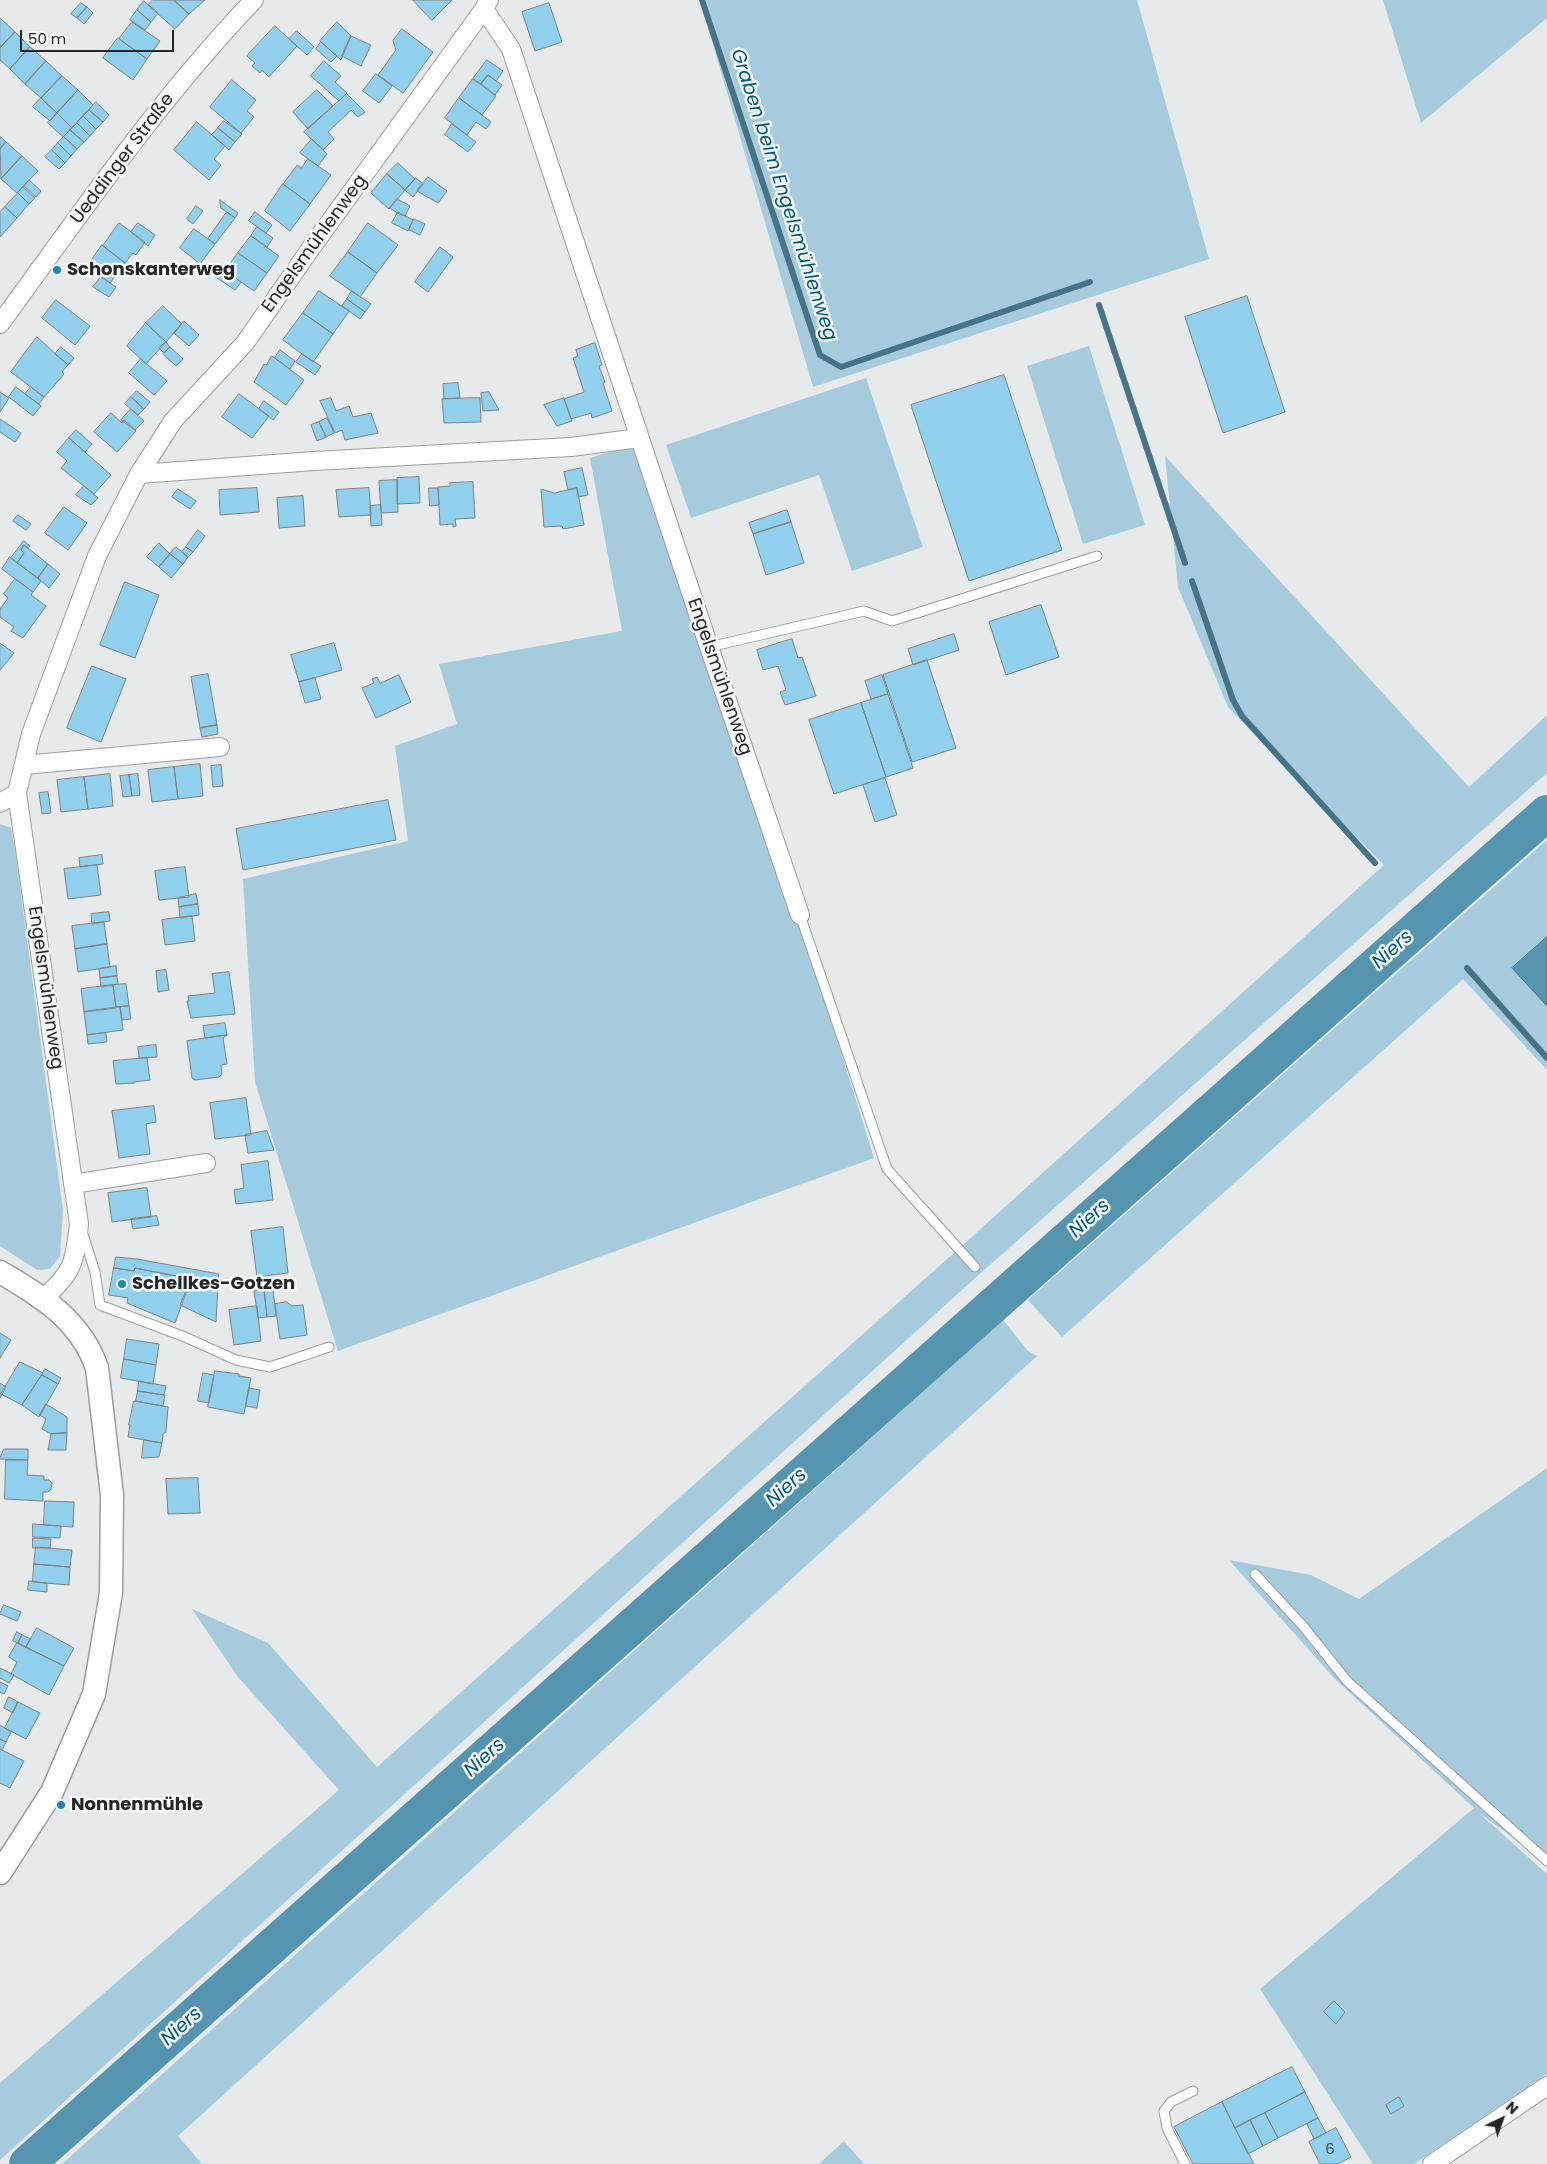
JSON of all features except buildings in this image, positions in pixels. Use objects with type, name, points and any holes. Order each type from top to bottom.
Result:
[{"type":"street","name":"Ueddinger Straße","points":[[0,324],[106,178],[211,45],[254,0]]},
{"type":"street","name":"Engelsmühlenweg","points":[[43,1298],[60,1284],[69,1272],[76,1251],[79,1224],[17,793],[31,734],[97,556],[139,474],[173,421],[244,343],[487,5],[512,49],[639,438],[800,915]]},
{"type":"street","points":[[139,474],[314,461],[571,447],[639,438]]},
{"type":"street","points":[[24,765],[220,747]]},
{"type":"street","points":[[0,803],[17,793]]},
{"type":"street","points":[[73,1184],[206,1164]]},
{"type":"street","points":[[0,1272],[43,1298],[71,1322],[92,1353],[97,1368],[112,1495],[110,1593],[94,1694],[52,1792],[0,1873]]},
{"type":"street","points":[[1432,2164],[1547,2086]]},
{"type":"lane","points":[[709,647],[864,611],[892,621],[1097,556]]},
{"type":"lane","points":[[800,915],[887,1169],[975,1267]]},
{"type":"lane","points":[[79,1224],[96,1272],[100,1305],[185,1337],[236,1360],[270,1367],[329,1347]]},
{"type":"lane","points":[[1255,1574],[1303,1626],[1347,1681],[1547,1861]]},
{"type":"lane","points":[[1186,2164],[1167,2128],[1164,2112],[1171,2102],[1193,2091]]},
{"type":"shaded area","points":[[700,0],[1137,0],[1209,259],[813,387]]},
{"type":"shaded area","points":[[1383,0],[1547,0],[1547,18],[1421,123]]},
{"type":"shaded area","points":[[1089,346],[1145,525],[1083,544],[1027,366]]},
{"type":"shaded area","points":[[866,378],[923,547],[852,571],[819,475],[691,518],[666,445]]},
{"type":"shaded area","points":[[650,439],[874,1158],[338,1351],[255,1082],[243,879],[408,841],[395,746],[457,724],[439,664],[622,631],[590,458]]},
{"type":"shaded area","points":[[1165,456],[1469,787],[1547,715],[1547,773],[974,1279],[0,2160],[0,2083],[339,1790],[238,1677],[192,1609],[268,1643],[377,1767],[955,1252],[1384,865],[1228,707],[1178,587]]},
{"type":"shaded area","points":[[0,824],[11,828],[15,849],[63,1210],[60,1256],[50,1269],[37,1270],[0,1246]]},
{"type":"shaded area","points":[[1547,840],[1547,1070],[1463,979],[1062,1337],[1028,1300]]},
{"type":"shaded area","points":[[1547,937],[1547,1006],[1512,968]]},
{"type":"shaded area","points":[[1003,1320],[1028,1351],[1037,1356],[178,2136],[202,2164],[62,2164]]},
{"type":"shaded area","points":[[1547,1468],[1547,1862],[1479,1813],[1547,1874],[1547,2074],[1414,2164],[1373,2164],[1260,1989],[1474,1808],[1333,1677],[1229,1560],[1311,1575],[1359,1599]]},
{"type":"shaded area","points":[[844,2141],[864,2164],[819,2164]]},
{"type":"waterway","name":"Graben beim Engelsmühlenweg","points":[[702,0],[820,355],[841,367],[1090,282]]},
{"type":"waterway","name":"Graben beim Engelsmühlenweg","points":[[1099,305],[1185,563]]},
{"type":"waterway","name":"Graben beim Engelsmühlenweg","points":[[1192,581],[1233,700],[1242,716],[1375,863]]},
{"type":"waterway","name":"Niers","points":[[27,2164],[1547,813]]},
{"type":"waterway","points":[[1467,968],[1547,1058]]},
{"type":"place","name":"Schonskanterweg","points":[[57,270]]},
{"type":"place","name":"Schellkes-Gotzen","points":[[122,1284]]},
{"type":"place","name":"Nonnenmühle","points":[[61,1805]]}]
